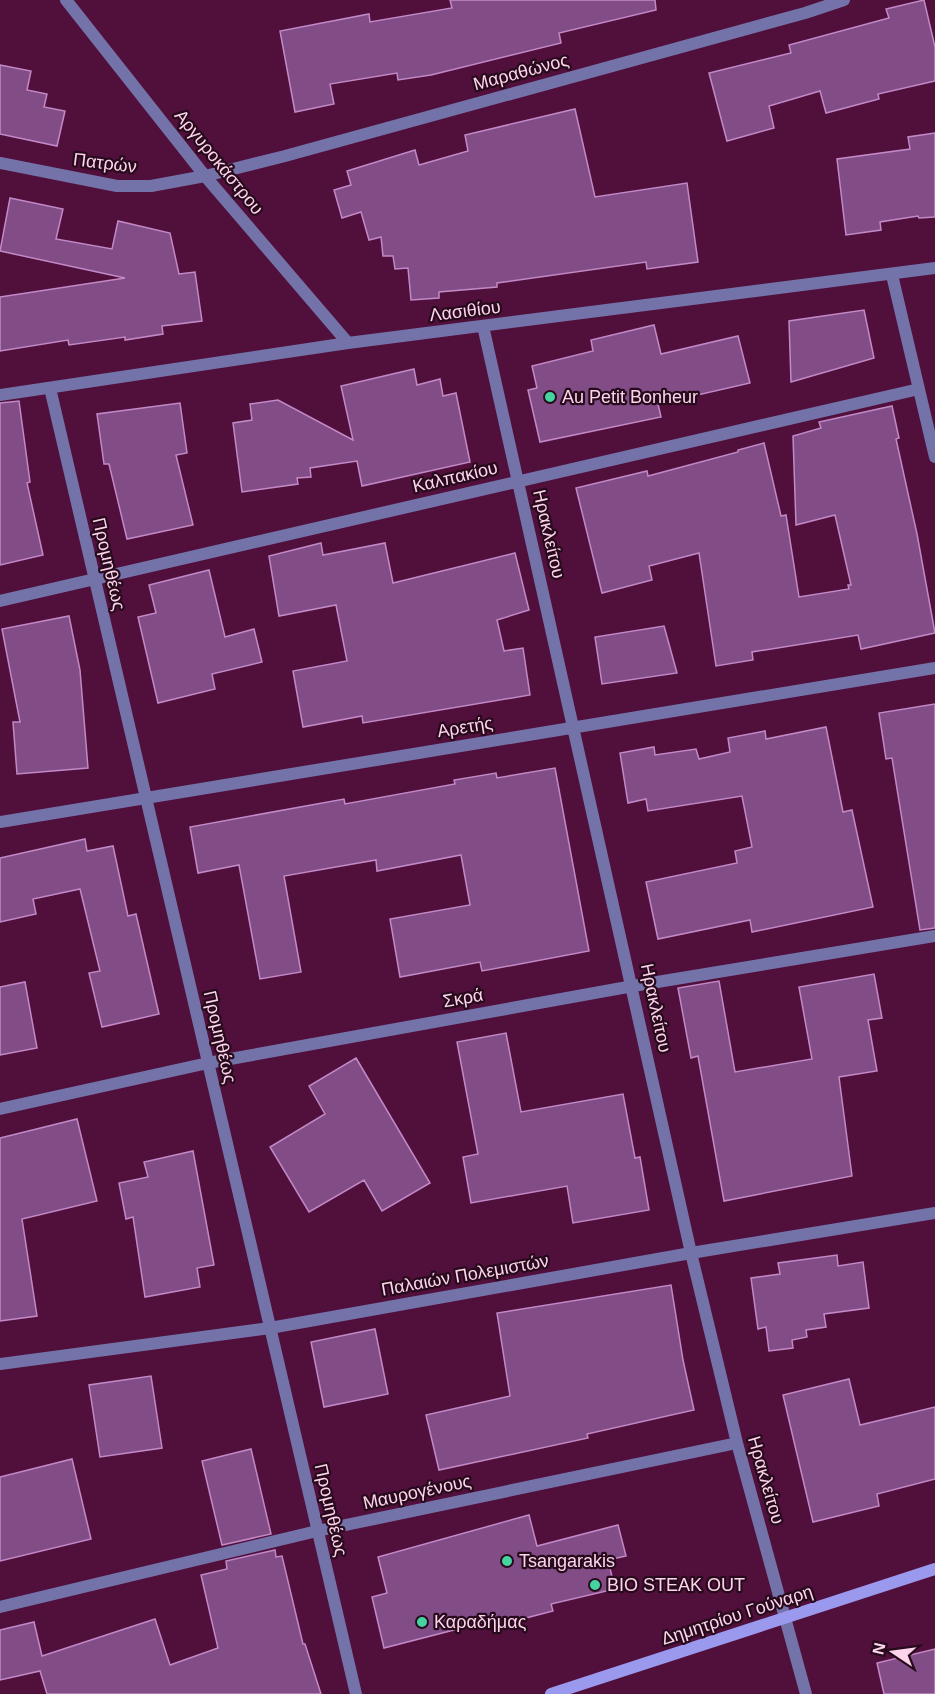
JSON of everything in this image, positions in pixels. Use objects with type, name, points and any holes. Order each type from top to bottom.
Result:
[{"type":"main road","name":"Δημητρίου Γούναρη","points":[[551,1694],[935,1569]]},
{"type":"street","name":"Αργυροκάστρου","points":[[66,0],[205,176],[348,343]]},
{"type":"street","name":"Μαραθώνος","points":[[205,176],[805,13],[844,0]]},
{"type":"street","name":"Πατρών","points":[[0,163],[117,186],[151,186],[205,176]]},
{"type":"street","name":"Λασιθίου","points":[[0,395],[348,343],[935,268]]},
{"type":"street","points":[[892,275],[935,457]]},
{"type":"street","name":"Ηρακλείτου","points":[[483,326],[633,986],[691,1253],[737,1443],[787,1618],[806,1694]]},
{"type":"street","name":"Προμηθέως","points":[[50,388],[356,1694]]},
{"type":"street","name":"Καλπακίου","points":[[0,601],[919,389]]},
{"type":"street","name":"Αρετής","points":[[0,822],[935,668]]},
{"type":"street","name":"Σκρά","points":[[0,1109],[208,1063],[633,986],[935,936]]},
{"type":"street","name":"Παλαιών Πολεμιστών","points":[[0,1364],[270,1328],[691,1253],[935,1213]]},
{"type":"street","name":"Μαυρογένους","points":[[0,1607],[317,1531],[737,1443]]},
{"type":"building","points":[[450,0],[655,0],[656,10],[559,33],[561,43],[431,75],[398,80],[397,73],[330,84],[334,104],[295,112],[280,31],[369,14],[370,22],[452,8]]},
{"type":"building","points":[[924,0],[935,47],[935,81],[878,94],[879,99],[826,113],[820,91],[769,106],[774,128],[727,141],[709,73],[791,53],[789,45],[889,18],[886,9]]},
{"type":"building","points":[[0,65],[31,71],[27,90],[47,94],[44,107],[65,111],[57,146],[0,134]]},
{"type":"building","points":[[575,109],[595,197],[687,183],[698,262],[647,269],[646,262],[497,283],[497,287],[439,292],[439,298],[411,300],[408,268],[395,269],[393,256],[383,256],[381,237],[369,240],[361,212],[342,218],[334,190],[351,185],[347,171],[415,150],[419,165],[468,151],[465,135]]},
{"type":"building","points":[[935,133],[935,217],[919,218],[918,216],[880,222],[881,230],[846,235],[837,159],[910,149],[908,137]]},
{"type":"building","points":[[10,198],[63,209],[56,239],[112,249],[118,221],[170,233],[179,274],[195,272],[202,321],[162,326],[163,334],[125,340],[125,337],[69,345],[68,340],[0,351],[0,297],[125,278],[0,251]]},
{"type":"building","points":[[864,310],[874,358],[791,382],[789,321]]},
{"type":"building","points":[[654,325],[661,354],[738,336],[750,383],[658,404],[661,417],[540,442],[528,390],[537,388],[532,366],[593,351],[591,340]]},
{"type":"building","points":[[414,369],[417,385],[440,379],[443,396],[456,393],[470,462],[362,486],[357,461],[310,468],[311,477],[297,478],[298,484],[242,492],[233,423],[252,420],[250,404],[278,400],[353,440],[341,386]]},
{"type":"building","points":[[19,401],[30,482],[27,483],[43,555],[0,565],[0,403]]},
{"type":"building","points":[[180,403],[187,453],[176,455],[193,525],[127,539],[109,464],[104,464],[97,414]]},
{"type":"building","points":[[892,406],[899,438],[896,439],[917,534],[935,633],[861,649],[858,635],[752,652],[753,660],[716,666],[699,553],[649,566],[652,580],[602,593],[576,488],[647,471],[648,476],[764,443],[781,516],[786,515],[799,597],[849,589],[848,585],[851,585],[835,515],[796,525],[793,436],[821,428],[819,422]]},
{"type":"building","points":[[321,543],[323,555],[385,543],[393,583],[515,553],[529,610],[497,620],[504,651],[523,648],[530,695],[363,723],[362,716],[303,727],[293,671],[347,661],[336,605],[279,616],[269,556]]},
{"type":"building","points":[[209,570],[225,637],[254,629],[262,662],[212,674],[215,689],[158,703],[138,617],[156,613],[149,585]]},
{"type":"building","points":[[69,616],[80,670],[88,768],[17,774],[13,722],[20,722],[2,629]]},
{"type":"building","points":[[664,626],[677,673],[602,684],[595,637]]},
{"type":"building","points":[[935,704],[935,928],[920,930],[892,758],[886,759],[879,713]]},
{"type":"building","points":[[826,727],[843,812],[852,810],[873,907],[752,932],[750,920],[658,939],[646,882],[737,863],[735,851],[752,847],[742,796],[648,811],[646,799],[628,803],[620,753],[654,747],[655,755],[696,749],[699,759],[730,752],[728,738],[765,731],[766,739]]},
{"type":"building","points":[[555,768],[589,951],[482,971],[480,962],[400,977],[390,919],[470,905],[461,855],[377,871],[376,860],[284,876],[301,972],[260,979],[239,865],[198,873],[190,827],[344,799],[345,804],[455,784],[454,780],[496,773],[497,778]]},
{"type":"building","points":[[85,839],[87,851],[113,846],[128,916],[136,914],[159,1014],[102,1027],[89,973],[100,971],[80,889],[33,899],[36,914],[0,922],[0,858]]},
{"type":"building","points":[[874,974],[882,1018],[868,1020],[877,1071],[839,1077],[852,1176],[724,1201],[698,1056],[691,1058],[678,988],[719,981],[735,1072],[812,1059],[799,987]]},
{"type":"building","points":[[25,982],[37,1048],[0,1055],[0,987]]},
{"type":"building","points":[[506,1033],[521,1112],[623,1094],[635,1158],[640,1157],[649,1210],[573,1223],[567,1186],[471,1203],[463,1157],[478,1154],[457,1042]]},
{"type":"building","points":[[356,1058],[430,1183],[382,1211],[364,1180],[309,1212],[270,1147],[325,1114],[309,1086]]},
{"type":"building","points":[[77,1119],[97,1201],[22,1219],[37,1316],[0,1321],[0,1138]]},
{"type":"building","points":[[193,1151],[214,1265],[197,1268],[200,1287],[145,1297],[133,1217],[126,1219],[119,1183],[148,1177],[144,1162]]},
{"type":"building","points":[[837,1255],[838,1266],[863,1262],[869,1308],[824,1314],[826,1327],[806,1330],[807,1337],[792,1340],[793,1348],[769,1351],[766,1327],[758,1329],[751,1278],[780,1274],[778,1263]]},
{"type":"building","points":[[671,1285],[694,1410],[587,1434],[588,1438],[439,1470],[426,1415],[510,1396],[497,1313]]},
{"type":"building","points":[[375,1329],[388,1394],[324,1407],[311,1342]]},
{"type":"building","points":[[151,1376],[162,1448],[100,1457],[89,1385]]},
{"type":"building","points":[[849,1379],[860,1425],[935,1407],[935,1479],[877,1494],[879,1506],[813,1522],[783,1395]]},
{"type":"building","points":[[251,1449],[271,1534],[222,1545],[202,1461]]},
{"type":"building","points":[[72,1459],[91,1539],[0,1561],[0,1477]]},
{"type":"building","points":[[529,1515],[537,1546],[618,1525],[626,1556],[608,1560],[615,1589],[551,1604],[553,1611],[491,1627],[489,1621],[384,1648],[372,1597],[387,1593],[378,1557]]},
{"type":"building","points":[[275,1550],[276,1557],[282,1556],[303,1644],[305,1644],[321,1694],[47,1694],[40,1671],[0,1680],[0,1630],[34,1622],[42,1656],[155,1619],[170,1665],[218,1648],[201,1575],[227,1569],[226,1561]]},
{"type":"building","points":[[935,1649],[935,1694],[884,1694],[877,1663]]},
{"type":"place","name":"Au Petit Bonheur","points":[[550,397]]},
{"type":"place","name":"Tsangarakis","points":[[507,1561]]},
{"type":"place","name":"BIO STEAK OUT","points":[[595,1585]]},
{"type":"place","name":"Καραδήμας","points":[[422,1622]]}]
